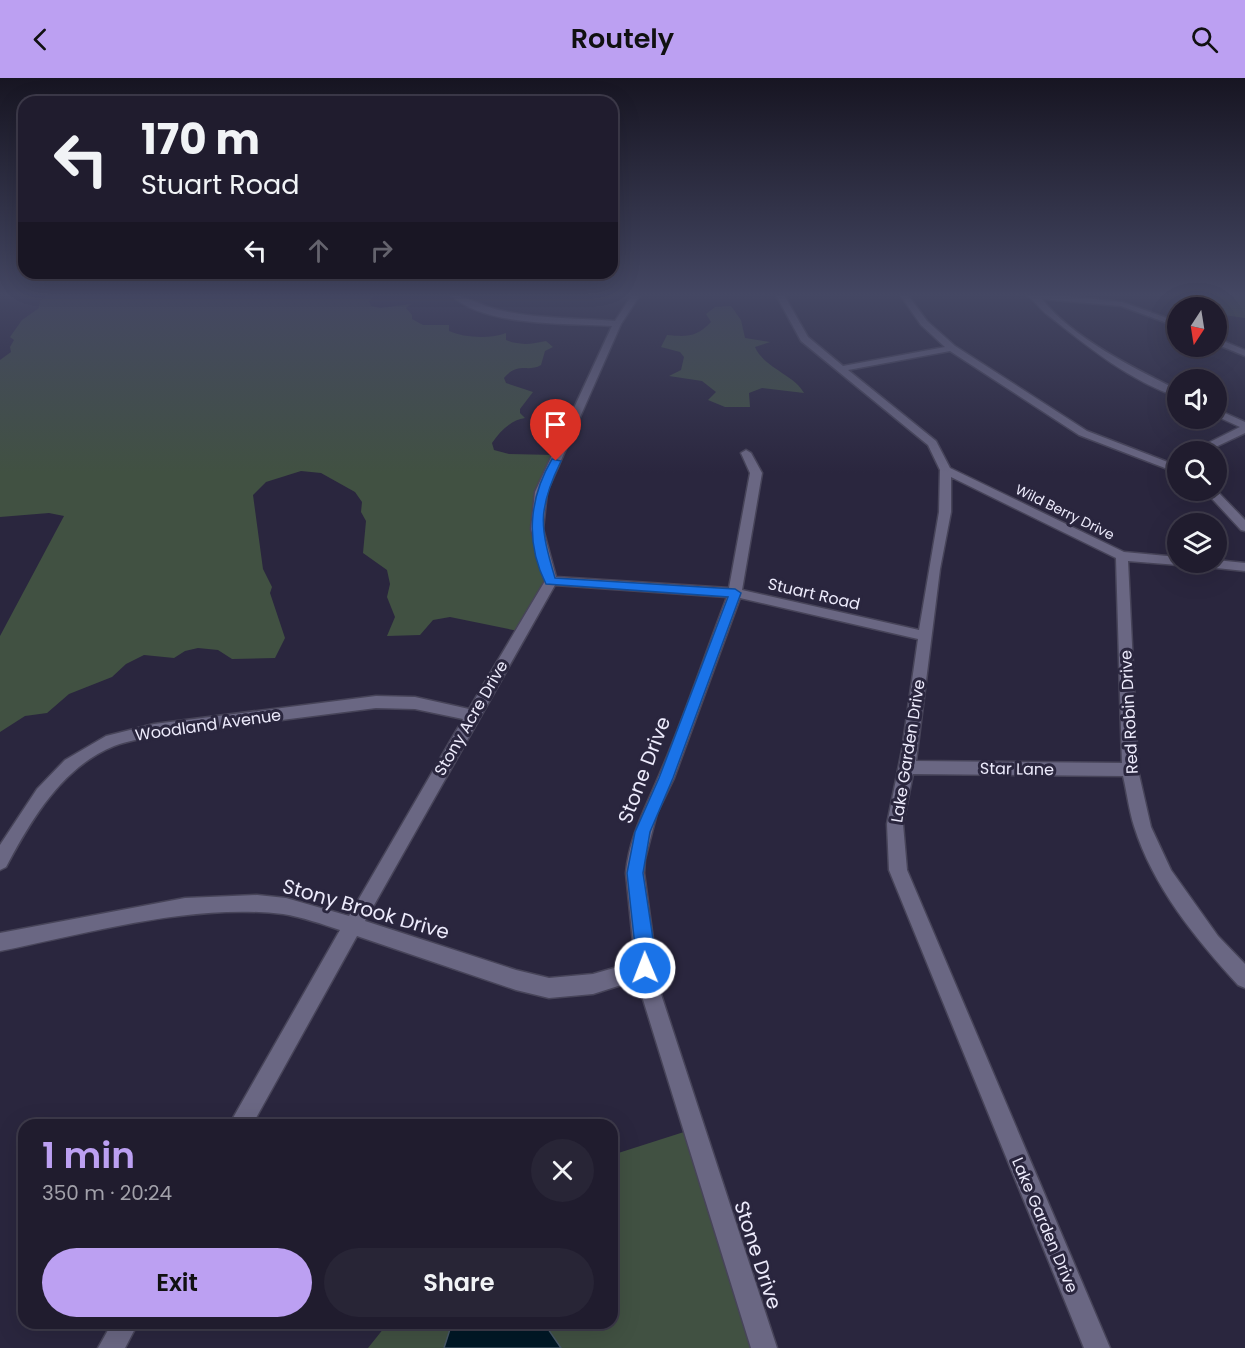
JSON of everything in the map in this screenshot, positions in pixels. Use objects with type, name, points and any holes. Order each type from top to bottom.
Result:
[{"type":"street","points":[[550,581],[537,529],[541,492],[603,354]]},
{"type":"street","name":"Lake Garden Drive","points":[[822,354],[932,443],[945,470],[945,512],[910,750],[895,824],[898,870],[1097,1348]]},
{"type":"street","points":[[840,369],[919,354]]},
{"type":"street","points":[[962,354],[1089,437],[1166,465]]},
{"type":"street","points":[[1105,354],[1115,362],[1167,388]]},
{"type":"street","points":[[1227,418],[1245,428]]},
{"type":"street","points":[[1218,441],[1245,428]]},
{"type":"street","name":"Stone Drive","points":[[746,453],[756,473],[735,593],[666,778],[642,832],[635,873],[644,939],[645,968],[764,1348]]},
{"type":"street","name":"Wild Berry Drive","points":[[945,470],[1122,556],[1167,560]]},
{"type":"street","points":[[1220,501],[1245,527]]},
{"type":"street","name":"Red Robin Drive","points":[[1122,556],[1130,770],[1143,827],[1165,876],[1211,942],[1245,978]]},
{"type":"street","points":[[1227,565],[1245,567]]},
{"type":"street","name":"Stuart Road","points":[[550,581],[735,593],[925,636]]},
{"type":"street","name":"Stony Acre Drive","points":[[243,1119],[354,926],[471,714],[550,581]]},
{"type":"street","name":"Woodland Avenue","points":[[0,861],[39,796],[91,751],[120,738],[154,730],[376,702],[415,703],[471,714]]},
{"type":"street","name":"Star Lane","points":[[905,767],[1130,770]]},
{"type":"street","name":"Stony Brook Drive","points":[[0,942],[185,906],[222,902],[286,906],[516,980],[549,988],[593,984],[645,968]]},
{"type":"street","points":[[111,1348],[122,1329]]},
{"type":"green space","points":[[8,354],[544,354],[541,365],[514,370],[504,378],[506,383],[533,392],[520,409],[520,413],[525,418],[506,427],[492,443],[494,450],[509,454],[555,455],[535,516],[550,582],[518,631],[450,617],[433,620],[420,635],[387,636],[395,617],[387,597],[390,584],[387,570],[363,553],[366,521],[361,512],[362,502],[355,492],[321,473],[301,471],[266,482],[253,495],[263,569],[272,587],[270,593],[285,638],[275,658],[232,659],[218,650],[198,648],[185,651],[174,658],[144,655],[126,664],[112,677],[69,694],[47,713],[25,716],[0,732],[0,636],[64,516],[49,513],[0,517],[0,360]]},
{"type":"green space","points":[[682,354],[759,354],[765,361],[794,381],[804,393],[762,388],[749,393],[750,407],[725,407],[708,400],[716,392],[702,381],[669,376],[681,370],[684,357]]},
{"type":"green space","points":[[687,1131],[762,1348],[368,1348],[383,1329],[618,1329],[618,1153]]},
{"type":"water","points":[[450,1329],[548,1329],[561,1348],[444,1348]]},
{"type":"route","points":[[556,461],[541,492],[537,517],[538,540],[550,581],[735,593],[666,778],[642,832],[635,873],[644,939],[645,968]]}]
